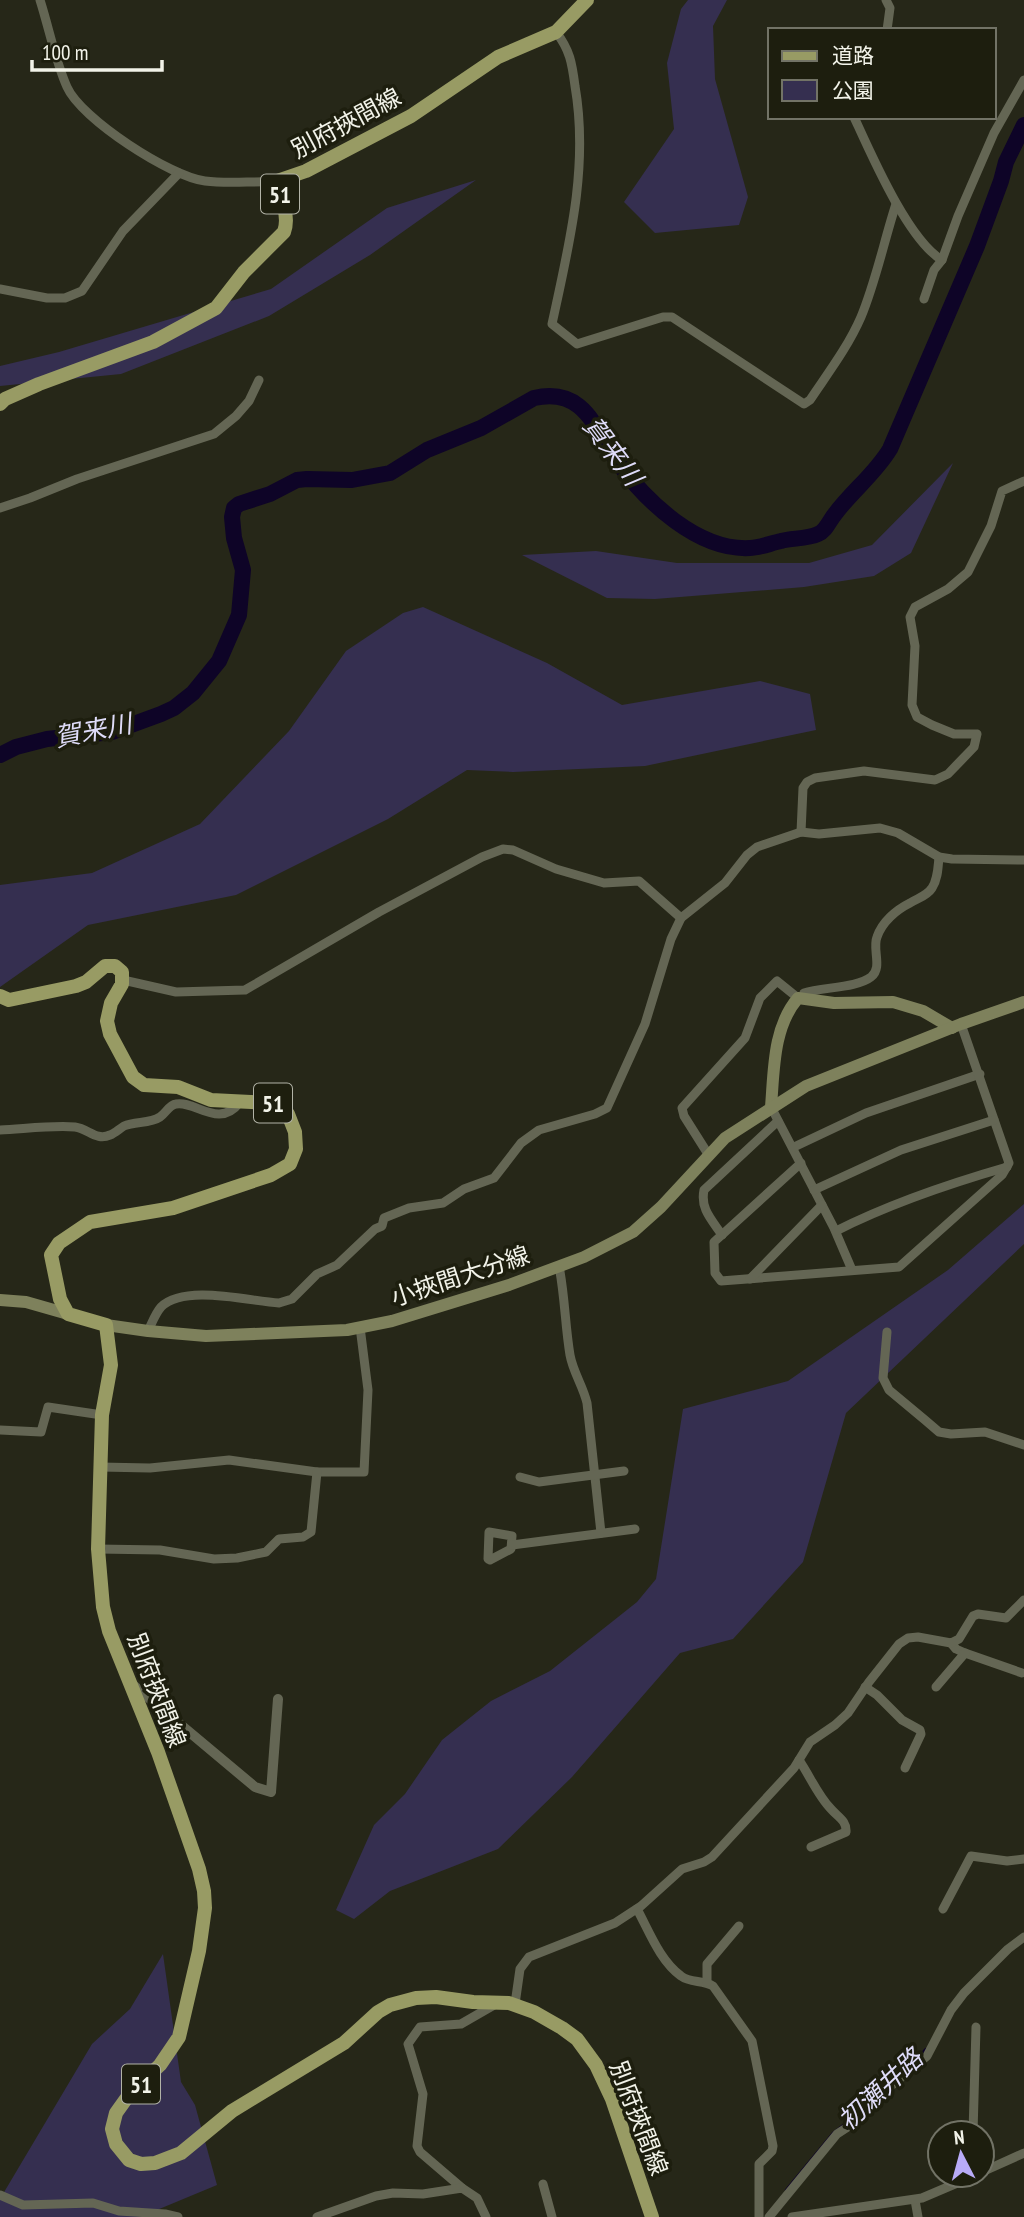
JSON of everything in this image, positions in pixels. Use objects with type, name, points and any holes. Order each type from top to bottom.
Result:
[{"type":"main road","name":"別府挾間線","points":[[0,404],[5,399],[39,384],[153,342],[216,308],[244,272],[284,232],[285,211],[274,182],[306,171],[394,125],[498,57],[556,32],[587,0]]},
{"type":"main road","points":[[0,996],[9,1000],[67,989],[86,982],[110,965],[122,972],[123,980]]},
{"type":"main road","name":"51","points":[[68,1314],[60,1299],[51,1255],[60,1243],[81,1226],[93,1221],[173,1208],[261,1179],[290,1164],[295,1154],[297,1138],[288,1114],[274,1103],[211,1100],[178,1087],[148,1086],[133,1077],[110,1034],[107,1021],[111,1003],[123,980]]},
{"type":"main road","points":[[771,1107],[781,1029],[788,1010],[801,997],[834,1003],[893,1002],[923,1011],[956,1026]]},
{"type":"main road","name":"小挾間大分線","points":[[106,1325],[206,1336],[360,1327],[392,1321],[450,1304],[559,1266],[602,1249],[633,1232],[725,1138],[806,1086],[1024,1002]]},
{"type":"main road","points":[[0,1300],[26,1302],[106,1325]]},
{"type":"main road","name":"別府挾間線","points":[[106,1325],[111,1365],[102,1415],[98,1549],[100,1586],[106,1619],[158,1752],[199,1869],[205,1908],[199,1951],[177,2041],[155,2072],[126,2098],[114,2118],[114,2139],[129,2160],[141,2164],[155,2163],[186,2150],[238,2107],[344,2043],[378,2012],[390,2005],[423,1997],[515,2004],[546,2018],[577,2039],[596,2065],[612,2099],[652,2217]]},
{"type":"street","points":[[40,0],[67,88],[77,103],[94,118],[132,146],[179,173],[206,181],[274,182]]},
{"type":"street","points":[[886,0],[890,8],[887,28]]},
{"type":"street","points":[[556,32],[568,49],[581,125],[575,216],[552,324],[577,344],[663,317],[672,317],[804,404],[810,400],[849,342],[861,316],[872,289],[896,204]]},
{"type":"street","points":[[924,299],[994,133],[1024,80]]},
{"type":"street","points":[[854,119],[896,204],[933,255],[942,260]]},
{"type":"street","points":[[0,289],[47,298],[65,298],[82,291],[123,231],[179,173]]},
{"type":"street","points":[[0,508],[214,433],[236,416],[249,401],[260,380]]},
{"type":"street","points":[[801,832],[803,788],[815,778],[864,771],[935,780],[948,774],[974,747],[976,734],[954,734],[917,717],[914,712],[912,705],[915,646],[910,617],[915,607],[948,589],[968,572],[991,526],[1002,491],[1024,481]]},
{"type":"street","points":[[148,1331],[157,1312],[175,1298],[192,1295],[279,1303],[292,1299],[317,1274],[337,1265],[374,1229],[382,1226],[384,1219],[409,1208],[443,1203],[464,1189],[494,1178],[521,1143],[539,1130],[588,1117],[607,1108],[645,1024],[671,939],[681,918],[725,883],[747,855],[757,847],[801,832],[819,834],[880,828],[918,842],[939,857],[1024,860]]},
{"type":"street","points":[[123,980],[176,992],[245,990],[379,912],[492,852],[503,849],[513,850],[556,869],[604,883],[639,881],[681,918]]},
{"type":"street","points":[[708,1154],[684,1116],[682,1108],[745,1038],[760,998],[777,981],[801,997],[804,993],[861,982],[873,977],[877,969],[875,940],[881,927],[891,916],[932,888],[936,880],[939,857]]},
{"type":"street","points":[[802,1163],[714,1242],[715,1273],[721,1281],[899,1267],[1002,1175],[1009,1163],[980,1074],[956,1026]]},
{"type":"street","points":[[794,1147],[866,1113],[980,1074]]},
{"type":"street","points":[[0,1130],[77,1127],[97,1138],[110,1135],[125,1126],[158,1119],[172,1105],[186,1104],[212,1114],[227,1112],[240,1102]]},
{"type":"street","points":[[771,1107],[836,1231],[852,1270]]},
{"type":"street","points":[[814,1190],[901,1150],[994,1120]]},
{"type":"street","points":[[722,1235],[703,1208],[704,1191],[778,1121]]},
{"type":"street","points":[[836,1231],[867,1215],[946,1184],[1007,1167]]},
{"type":"street","points":[[750,1279],[822,1205]]},
{"type":"street","points":[[559,1266],[565,1295],[571,1359],[584,1391],[601,1533]]},
{"type":"street","points":[[100,1467],[150,1468],[229,1460],[317,1472],[364,1472],[368,1390],[360,1327]]},
{"type":"street","points":[[887,1332],[883,1378],[889,1390],[939,1432],[985,1432],[1023,1441]]},
{"type":"street","points":[[0,1430],[41,1432],[48,1407],[102,1415]]},
{"type":"street","points":[[520,1477],[539,1482],[624,1471]]},
{"type":"street","points":[[98,1549],[160,1550],[214,1559],[267,1552],[279,1539],[312,1532],[317,1472]]},
{"type":"street","points":[[512,1545],[635,1529]]},
{"type":"street","points":[[515,2004],[520,1969],[529,1957],[615,1923],[637,1909],[678,1871],[712,1857],[799,1760],[810,1742],[848,1713],[899,1644],[908,1638],[918,1637],[951,1643],[959,1639],[973,1616],[978,1614],[1006,1618],[1024,1600]]},
{"type":"street","points":[[951,1643],[965,1653],[1022,1673]]},
{"type":"street","points":[[936,1687],[965,1653]]},
{"type":"street","points":[[129,1681],[254,1787],[271,1792],[278,1699]]},
{"type":"street","points":[[865,1687],[902,1720],[920,1730],[921,1734],[905,1768]]},
{"type":"street","points":[[799,1760],[829,1808],[846,1823],[847,1828],[846,1832],[811,1847]]},
{"type":"street","points":[[943,1909],[971,1856],[1007,1861],[1024,1859]]},
{"type":"street","points":[[637,1909],[660,1951],[680,1976],[707,1982],[715,1989],[752,2041],[773,2146],[772,2151],[759,2164],[760,2217]]},
{"type":"street","points":[[707,1982],[707,1964],[738,1926]]},
{"type":"street","points":[[769,2217],[837,2134],[863,2117],[880,2096],[927,2056],[964,1993],[1008,1949],[1024,1937]]},
{"type":"street","points":[[486,2217],[477,2198],[420,2152],[417,2146],[423,2094],[408,2044],[420,2027],[461,2024],[498,2002]]},
{"type":"street","points":[[973,2119],[976,2027]]},
{"type":"street","points":[[996,2165],[1024,2153]]},
{"type":"street","points":[[543,2184],[552,2217]]},
{"type":"street","points":[[317,2217],[376,2196],[393,2193],[423,2194],[462,2188]]},
{"type":"street","points":[[792,2217],[915,2200],[945,2189]]},
{"type":"street","points":[[0,2195],[23,2205],[93,2203],[119,2211],[178,2217]]},
{"type":"street","points":[[915,2200],[918,2217]]},
{"type":"green space","points":[[688,0],[727,0],[713,26],[715,79],[748,197],[739,225],[655,233],[624,202],[674,129],[667,63],[681,9]]},
{"type":"green space","points":[[476,180],[370,255],[269,316],[121,374],[0,386],[0,366],[59,352],[271,289],[387,208]]},
{"type":"green space","points":[[953,463],[911,553],[874,576],[804,587],[655,599],[607,598],[522,555],[596,551],[677,563],[809,563],[872,545]]},
{"type":"green space","points":[[423,607],[547,663],[622,705],[760,681],[810,694],[816,730],[645,766],[513,772],[467,770],[388,819],[236,895],[88,925],[0,987],[0,885],[92,873],[200,824],[289,731],[346,651],[403,613]]},
{"type":"green space","points":[[1024,1204],[1024,1244],[846,1413],[803,1562],[733,1639],[680,1653],[572,1777],[498,1849],[390,1891],[354,1919],[336,1910],[374,1825],[405,1794],[442,1740],[491,1701],[550,1671],[637,1602],[656,1579],[683,1409],[788,1381],[948,1270]]},
{"type":"green space","points":[[163,1954],[181,2082],[195,2105],[217,2185],[140,2217],[0,2217],[0,2199],[92,2044],[130,2009]]},
{"type":"waterway","name":"賀来川","points":[[0,755],[16,747],[47,739],[112,732],[174,708],[193,693],[219,661],[239,615],[243,570],[234,538],[232,517],[234,508],[239,504],[270,494],[297,480],[352,480],[390,473],[427,450],[481,428],[534,398],[552,396],[578,405],[596,426],[619,464],[644,494],[693,533],[731,547],[754,548],[821,533],[890,449],[977,246],[1006,162],[1024,125]]},
{"type":"waterway","name":"初瀬井路","points":[[913,2062],[926,2049]]},
{"type":"waterway","name":"初瀬井路","points":[[870,2102],[880,2088],[897,2075]]},
{"type":"waterway","name":"初瀬井路","points":[[786,2190],[833,2133],[863,2110]]}]
